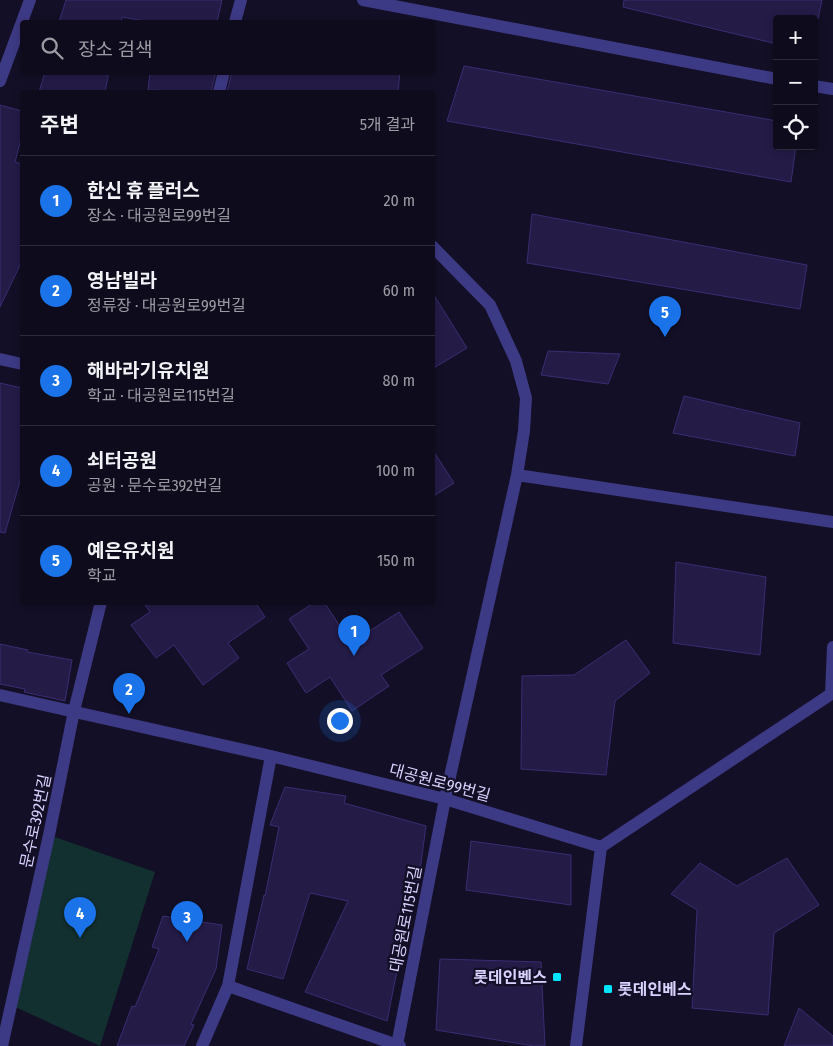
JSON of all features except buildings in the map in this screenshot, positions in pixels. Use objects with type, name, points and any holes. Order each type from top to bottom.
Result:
[{"type":"street","points":[[23,20],[30,0]]},
{"type":"street","points":[[236,20],[241,0]]},
{"type":"street","points":[[363,0],[773,78]]},
{"type":"street","points":[[0,81],[20,27]]},
{"type":"street","points":[[220,90],[223,75]]},
{"type":"street","points":[[818,87],[833,90]]},
{"type":"street","name":"대공원로115번길","points":[[228,986],[398,1045],[445,799],[517,474],[524,431],[526,398],[516,361],[490,305],[435,249]]},
{"type":"street","points":[[0,359],[20,364]]},
{"type":"street","points":[[517,474],[833,522]]},
{"type":"street","name":"문수로392번길","points":[[2,1046],[50,835],[74,711],[100,605]]},
{"type":"street","points":[[576,1046],[601,847],[832,694],[833,647]]},
{"type":"street","name":"대공원로99번길","points":[[0,695],[271,756],[445,799],[601,847]]},
{"type":"street","points":[[202,1046],[228,986],[271,756]]},
{"type":"green space","points":[[49,835],[155,872],[100,1046],[11,1005]]},
{"type":"place","name":"예은유치원","points":[[665,337]]},
{"type":"place","name":"한신 휴 플러스","points":[[354,656]]},
{"type":"place","name":"영남빌라","points":[[129,714]]},
{"type":"place","name":"쇠터공원","points":[[80,938]]},
{"type":"place","name":"해바라기유치원","points":[[187,942]]},
{"type":"place","name":"롯데인벤스","points":[[557,977]]},
{"type":"place","name":"롯데인베스","points":[[608,989]]}]
